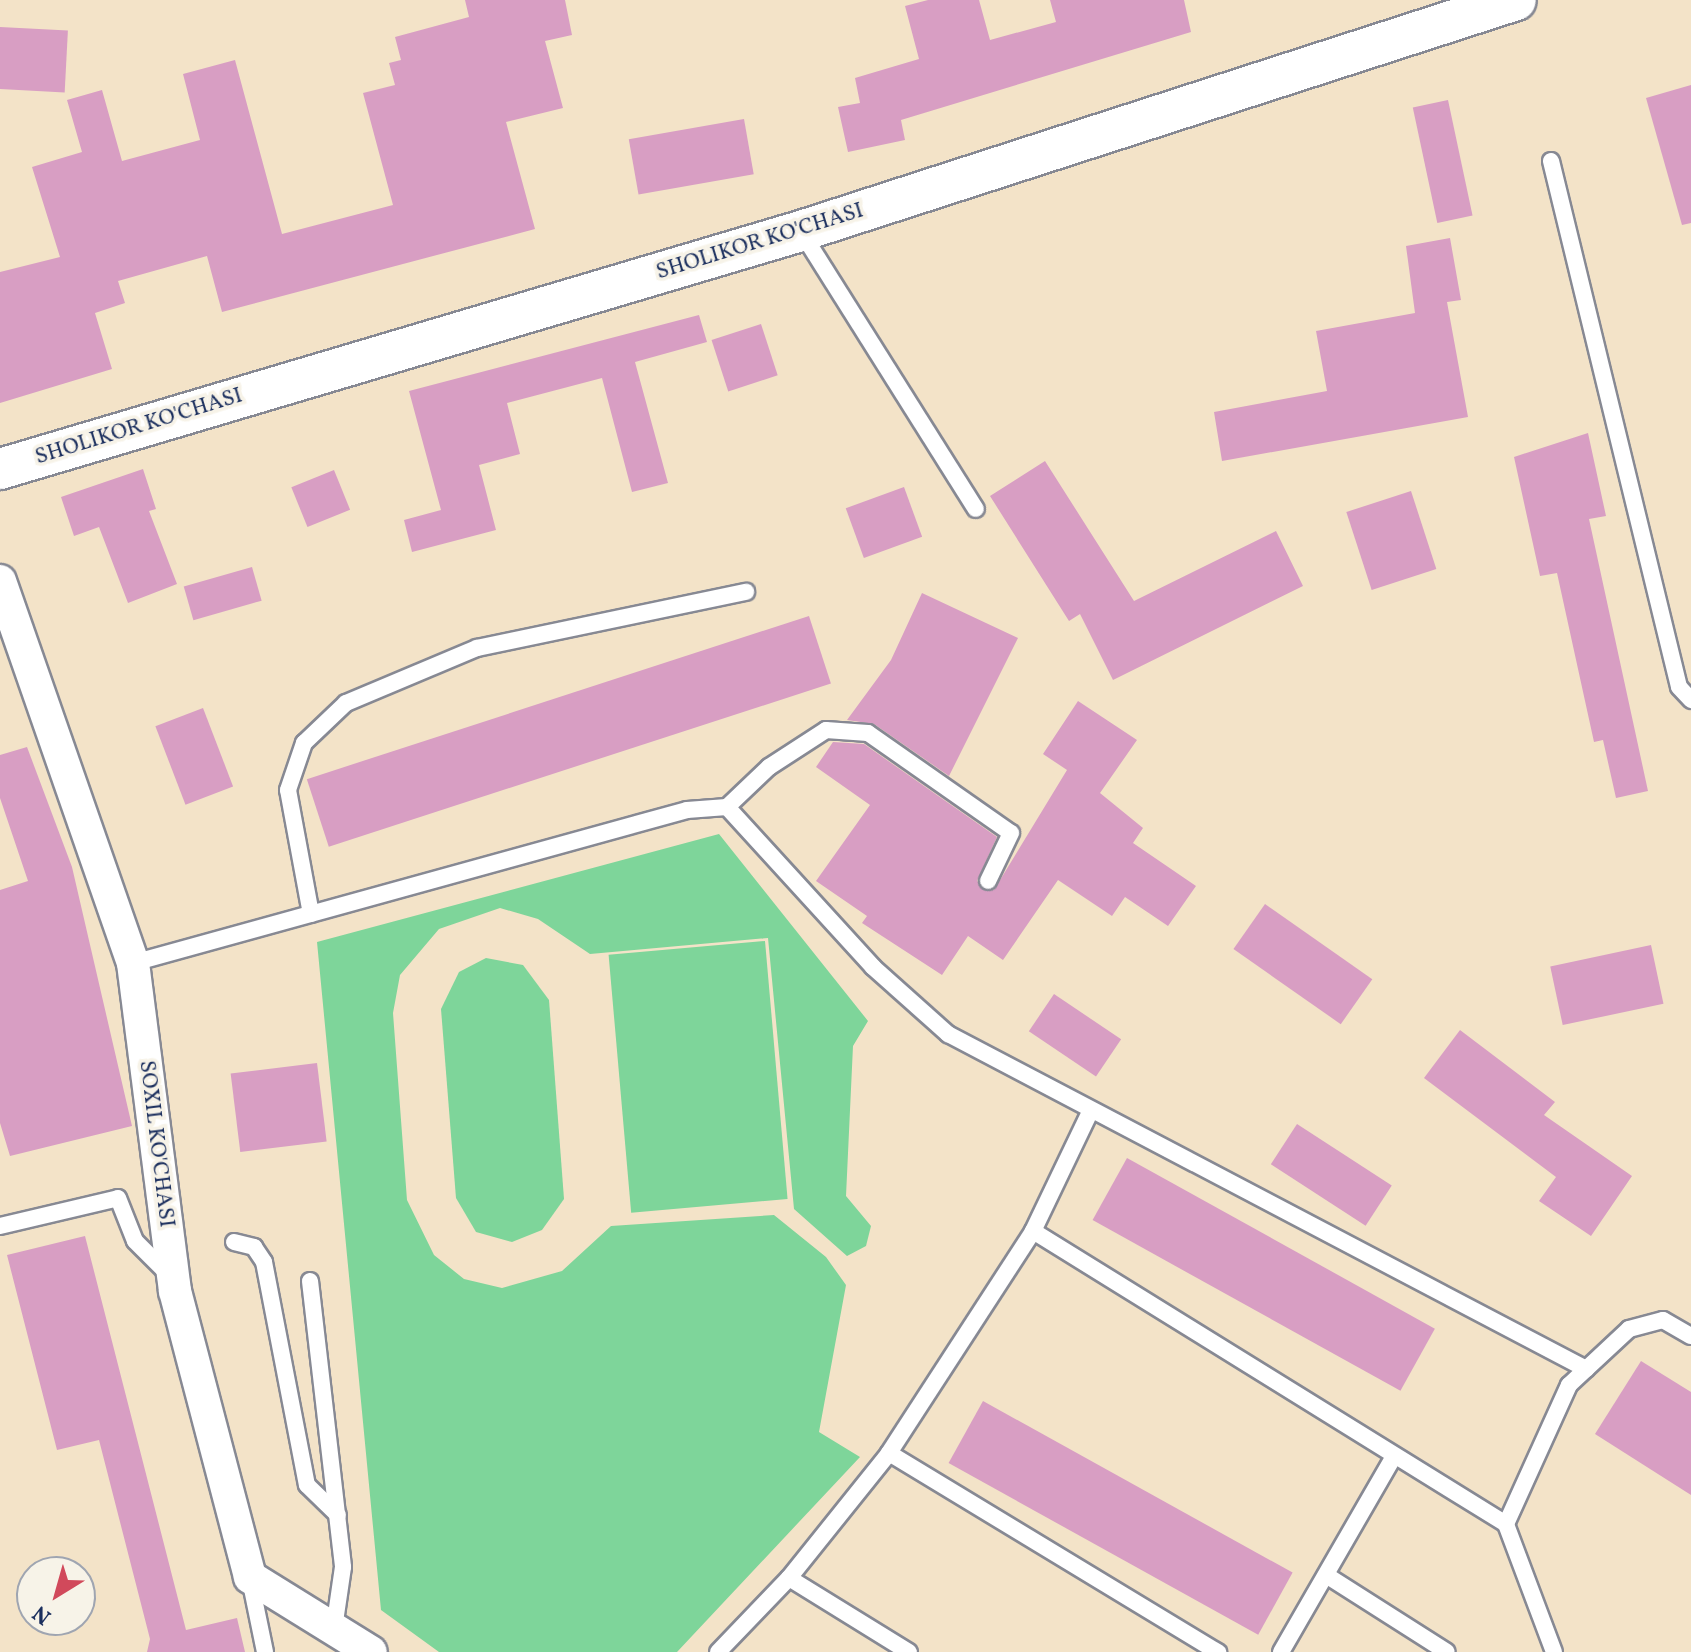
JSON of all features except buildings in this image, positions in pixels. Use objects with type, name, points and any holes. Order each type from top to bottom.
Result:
[{"type":"street","name":"SHOLIKOR KO'CHASI","points":[[0,469],[801,231],[1516,0]]},
{"type":"street","name":"SOXIL KO'CHASI","points":[[0,581],[133,963],[174,1280],[250,1577]]},
{"type":"street","points":[[250,1577],[371,1652]]},
{"type":"lane","points":[[1551,161],[1679,687],[1691,700]]},
{"type":"lane","points":[[801,231],[976,509]]},
{"type":"lane","points":[[311,914],[288,790],[304,743],[346,703],[477,648],[746,592]]},
{"type":"lane","points":[[133,963],[687,810],[727,807],[769,767],[826,730],[868,733],[1011,833],[988,881]]},
{"type":"lane","points":[[727,807],[873,967],[948,1034],[1586,1369]]},
{"type":"lane","points":[[718,1652],[789,1578],[889,1453],[1033,1231],[1091,1110]]},
{"type":"lane","points":[[0,1226],[118,1198],[135,1241],[174,1280]]},
{"type":"lane","points":[[1033,1231],[1392,1460],[1506,1524],[1554,1652]]},
{"type":"lane","points":[[234,1242],[254,1247],[264,1262],[307,1485],[338,1515]]},
{"type":"lane","points":[[310,1281],[343,1567],[334,1629]]},
{"type":"lane","points":[[1506,1524],[1569,1385],[1629,1329],[1663,1320],[1691,1336]]},
{"type":"lane","points":[[889,1453],[1218,1652]]},
{"type":"lane","points":[[1281,1652],[1392,1460]]},
{"type":"lane","points":[[1326,1575],[1447,1652]]},
{"type":"lane","points":[[250,1577],[265,1652]]},
{"type":"lane","points":[[789,1578],[909,1652]]},
{"type":"green space","points":[[719,834],[868,1021],[853,1046],[846,1196],[871,1226],[866,1246],[847,1256],[794,1209],[768,938],[590,954],[538,919],[500,908],[439,929],[400,975],[393,1013],[407,1200],[434,1255],[464,1279],[502,1288],[562,1271],[611,1226],[774,1215],[826,1257],[846,1285],[819,1432],[860,1457],[677,1652],[439,1652],[381,1610],[317,942]]},
{"type":"green space","points":[[765,941],[788,1199],[631,1213],[609,955]]},
{"type":"green space","points":[[486,958],[523,965],[549,1000],[564,1199],[542,1230],[512,1242],[476,1232],[456,1198],[441,1009],[459,972]]}]
